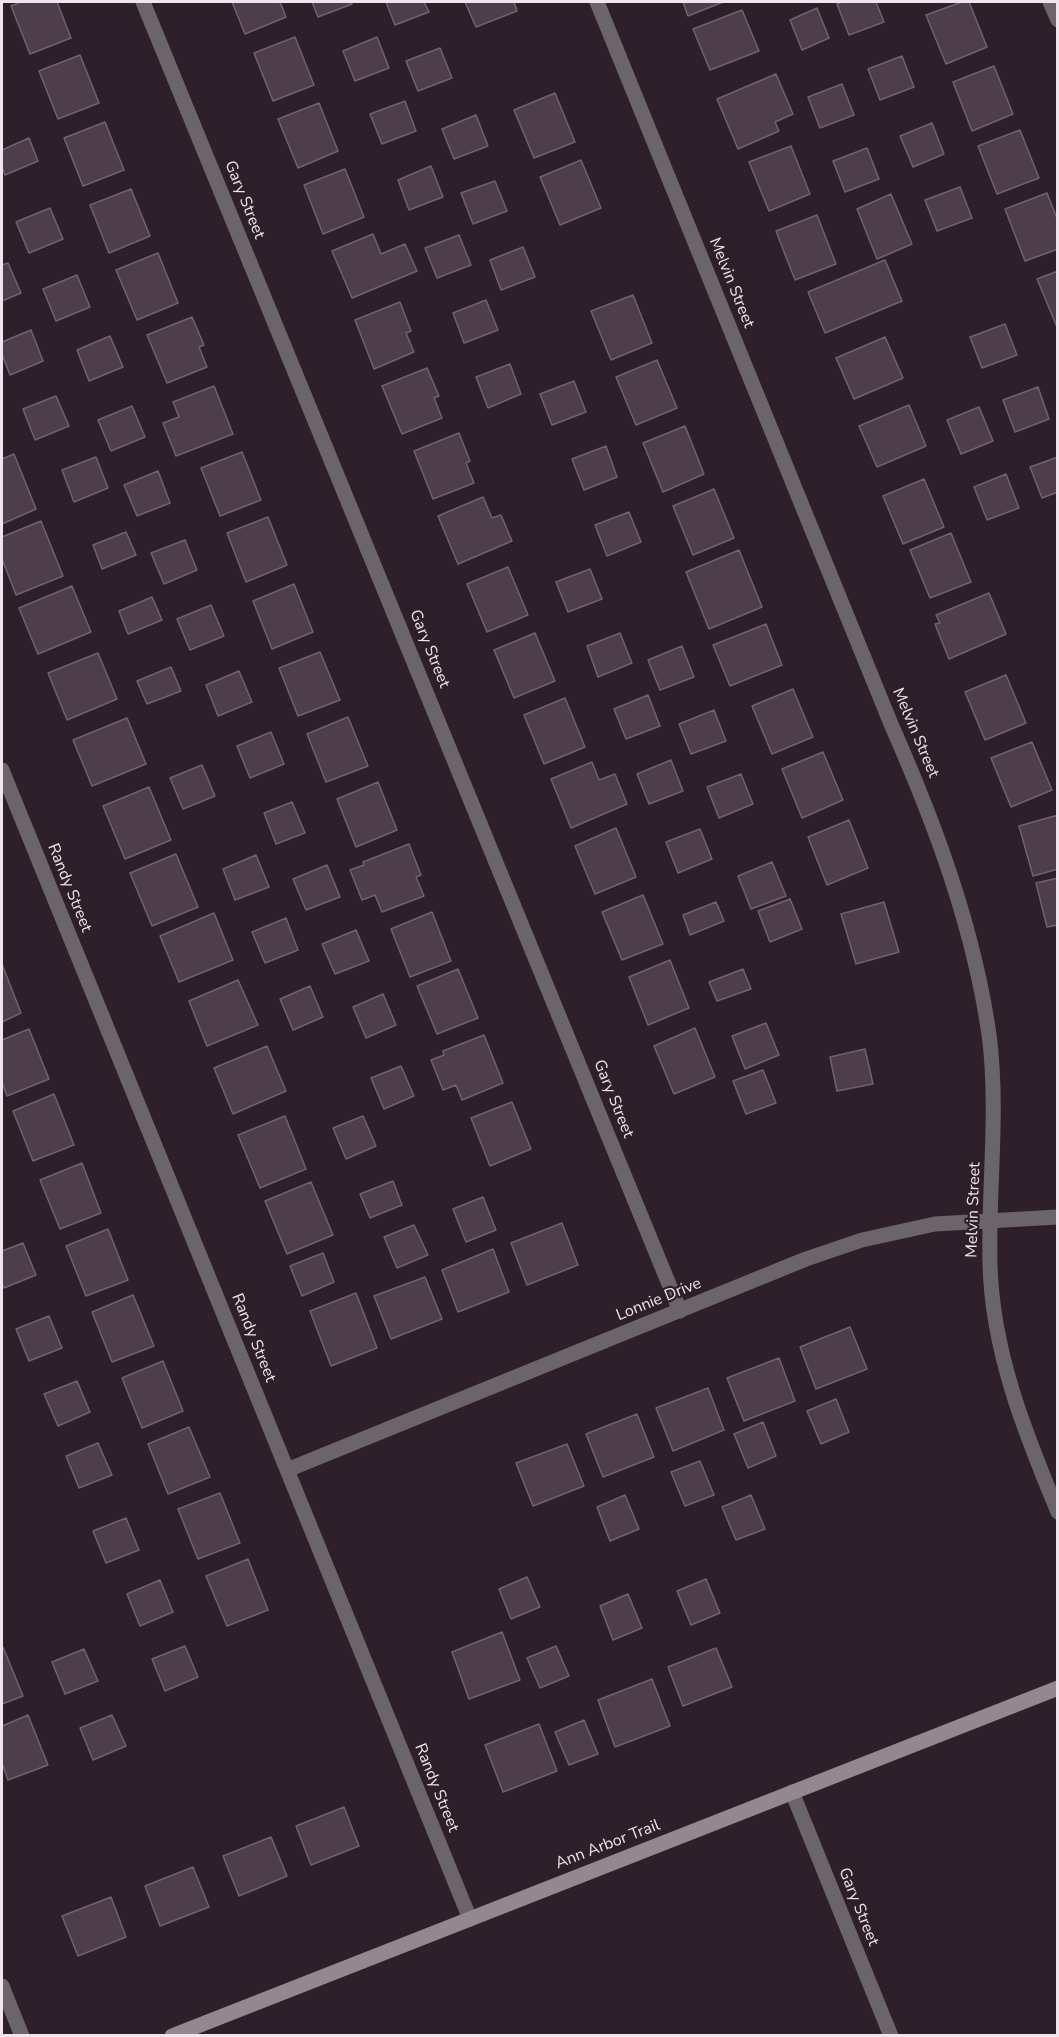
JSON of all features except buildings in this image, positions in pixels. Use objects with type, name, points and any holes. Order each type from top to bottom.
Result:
[{"type":"street","name":"Gary Street","points":[[143,2],[680,1311]]},
{"type":"street","name":"Melvin Street","points":[[597,2],[951,872],[974,953],[989,1035],[994,1119],[990,1264],[992,1291],[1003,1356],[1026,1434],[1058,1512]]},
{"type":"street","points":[[1050,2],[1058,20]]},
{"type":"street","name":"Randy Street","points":[[2,770],[470,1919]]},
{"type":"street","name":"Lonnie Drive","points":[[287,1470],[806,1259],[862,1240],[935,1224],[1058,1217]]},
{"type":"street","name":"Ann Arbor Trail","points":[[172,2036],[1058,1688]]},
{"type":"street","name":"Gary Street","points":[[792,1792],[891,2036]]},
{"type":"street","points":[[2,1986],[22,2036]]}]
